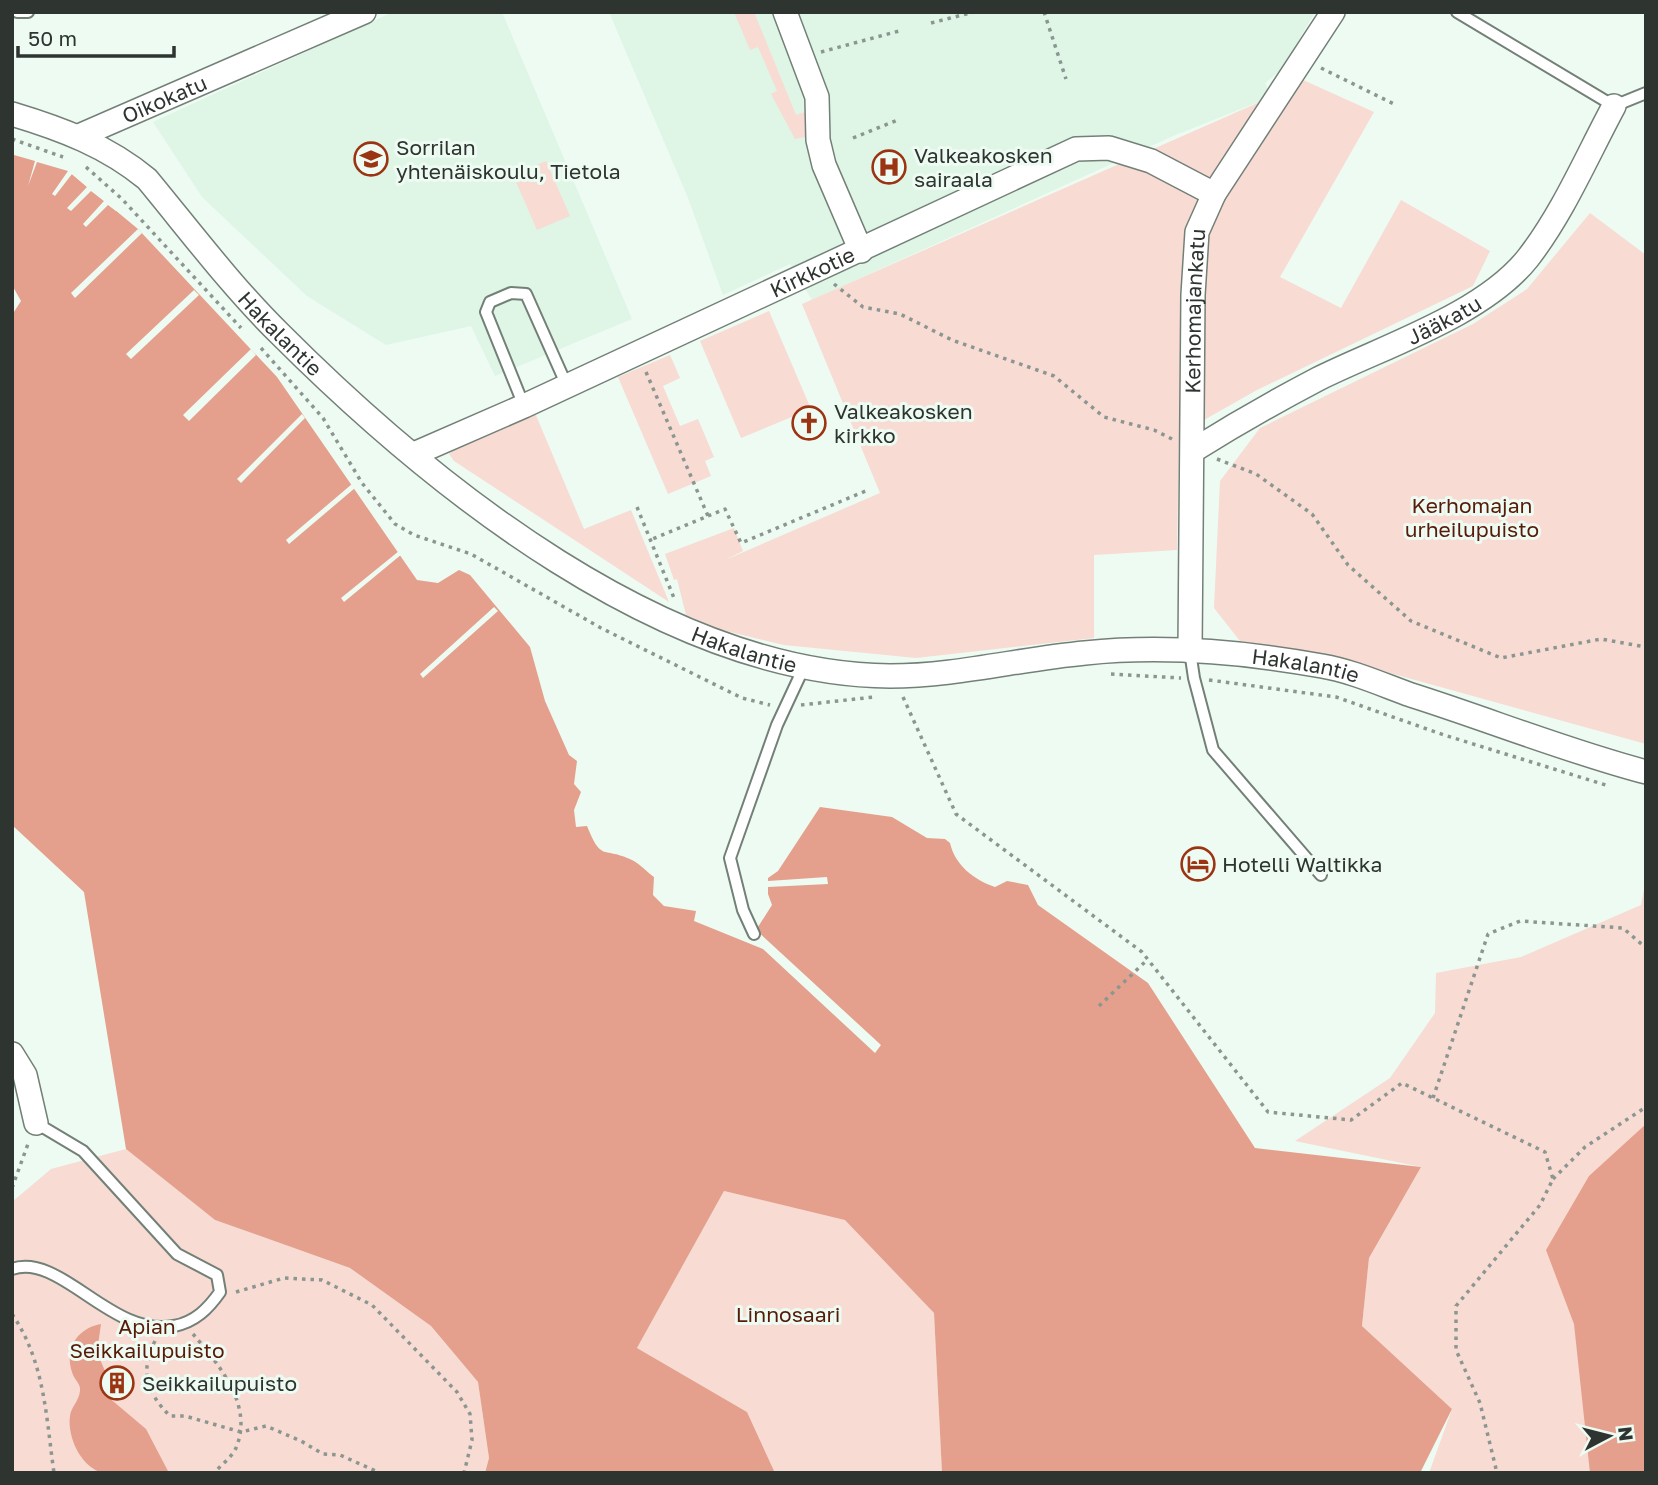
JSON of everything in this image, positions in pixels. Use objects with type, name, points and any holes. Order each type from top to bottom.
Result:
[{"type":"street","name":"Oikokatu","points":[[79,136],[365,12]]},
{"type":"street","points":[[785,12],[817,97],[818,140],[824,166],[861,251]]},
{"type":"street","name":"Kerhomajankatu","points":[[1190,651],[1204,454],[1194,295],[1197,232],[1214,194],[1333,12]]},
{"type":"street","name":"Jääkatu","points":[[1204,454],[1318,379],[1465,309],[1508,277],[1527,259],[1546,229],[1614,106]]},
{"type":"street","name":"Hakalantie","points":[[12,114],[79,136],[123,159],[147,179],[278,332],[414,454],[519,535],[612,594],[719,643],[804,667],[894,676],[1086,653],[1190,651],[1326,666],[1580,755],[1646,772]]},
{"type":"street","name":"Kirkkotie","points":[[414,454],[638,354],[1076,149],[1109,148],[1151,161],[1214,194]]},
{"type":"street","points":[[12,1054],[25,1075],[36,1123]]},
{"type":"lane","points":[[17,12],[29,12]]},
{"type":"lane","points":[[1457,12],[1614,106],[1646,93]]},
{"type":"lane","points":[[524,406],[486,312],[490,302],[511,293],[526,294],[567,386]]},
{"type":"lane","points":[[1190,651],[1194,678],[1213,750],[1321,875]]},
{"type":"lane","points":[[754,934],[743,910],[730,858],[785,708],[804,667]]},
{"type":"lane","points":[[12,1269],[40,1268],[130,1322],[157,1328],[184,1324],[211,1306],[220,1292],[217,1275],[177,1254],[83,1151],[36,1123]]},
{"type":"path","points":[[931,23],[974,12]]},
{"type":"path","points":[[1044,12],[1066,79]]},
{"type":"path","points":[[802,57],[899,32]]},
{"type":"path","points":[[1312,78],[1326,56]]},
{"type":"path","points":[[1320,67],[1394,104]]},
{"type":"path","points":[[853,138],[900,119]]},
{"type":"path","points":[[12,139],[70,159]]},
{"type":"path","points":[[83,164],[122,199],[250,337]]},
{"type":"path","points":[[817,271],[863,307],[900,314],[952,340],[1054,376],[1104,416],[1154,430],[1204,454],[1256,474],[1312,514],[1349,565],[1411,621],[1501,658],[1601,639],[1646,648]]},
{"type":"path","points":[[259,346],[323,418],[362,483],[395,524],[414,535],[471,554],[601,628],[743,698],[785,708],[874,697]]},
{"type":"path","points":[[638,354],[708,516]]},
{"type":"path","points":[[1204,454],[1213,472]]},
{"type":"path","points":[[650,540],[725,509],[741,543],[868,490]]},
{"type":"path","points":[[637,507],[678,610]]},
{"type":"path","points":[[1228,682],[1230,655]]},
{"type":"path","points":[[1107,674],[1194,678],[1336,697],[1432,731],[1612,787]]},
{"type":"path","points":[[916,693],[902,695],[956,814],[1142,951],[1268,1112],[1351,1120],[1402,1083],[1545,1152],[1553,1179]]},
{"type":"path","points":[[1433,1098],[1488,934],[1520,921],[1623,928],[1646,948]]},
{"type":"path","points":[[1100,1006],[1147,959]]},
{"type":"path","points":[[1497,1473],[1480,1403],[1456,1350],[1455,1306],[1540,1205],[1553,1179],[1585,1147],[1646,1107]]},
{"type":"path","points":[[12,1188],[36,1123]]},
{"type":"path","points":[[220,1292],[236,1293],[284,1278],[322,1280],[372,1305],[457,1392],[470,1414],[472,1440],[464,1473]]},
{"type":"path","points":[[12,1314],[24,1331],[40,1371],[54,1473]]},
{"type":"path","points":[[184,1324],[221,1367],[241,1409],[241,1432],[236,1450],[214,1473]]},
{"type":"path","points":[[157,1328],[155,1341],[145,1359],[147,1380],[157,1402],[170,1416],[185,1416],[241,1432],[265,1426],[301,1441],[323,1454],[340,1455],[380,1473]]},
{"type":"shaded area","name":"Sorrilan yhtenäiskoulu, Tietola","points":[[393,12],[502,12],[632,319],[495,376],[471,326],[386,345],[307,296],[202,197],[153,122]]},
{"type":"shaded area","name":"Valkeakosken sairaala","points":[[609,12],[1315,12],[1281,70],[1265,83],[1271,97],[1173,136],[812,300],[790,264],[723,295],[688,198]]},
{"type":"shaded area","points":[[12,154],[62,166],[138,229],[277,377],[417,580],[438,583],[459,570],[470,575],[530,647],[545,701],[569,755],[577,761],[574,784],[581,792],[574,810],[576,827],[587,826],[600,849],[632,860],[654,877],[653,895],[664,906],[696,911],[694,921],[763,949],[771,945],[756,930],[772,905],[768,894],[768,878],[778,871],[820,807],[892,817],[927,838],[945,839],[950,843],[961,865],[987,884],[995,887],[1007,881],[1028,885],[1038,905],[1148,983],[1255,1148],[1421,1167],[1369,1258],[1362,1326],[1452,1409],[1420,1473],[942,1473],[934,1313],[845,1220],[724,1191],[637,1348],[747,1412],[775,1473],[485,1473],[489,1458],[478,1382],[431,1326],[350,1268],[215,1220],[126,1149],[84,892],[12,825],[12,315],[21,301],[12,285]]},
{"type":"shaded area","points":[[1646,1124],[1646,1473],[1590,1473],[1574,1324],[1546,1250],[1589,1176]]},
{"type":"shaded area","points":[[101,1324],[97,1352],[107,1376],[101,1391],[146,1429],[169,1473],[103,1473],[88,1465],[73,1442],[70,1416],[80,1388],[72,1372],[70,1355],[75,1340],[80,1335]]},
{"type":"green space","points":[[734,12],[754,12],[796,115],[811,110],[810,125],[805,137],[795,139],[771,94],[777,91],[758,47],[750,50]]},
{"type":"green space","points":[[1281,70],[1374,112],[1280,277],[1341,308],[1401,200],[1490,251],[1473,286],[1257,390],[1179,434],[1177,550],[1094,555],[1094,638],[916,658],[784,645],[722,630],[686,615],[677,579],[674,580],[665,554],[734,528],[743,551],[725,560],[880,493],[802,304],[1271,97]]},
{"type":"green space","points":[[546,161],[570,216],[537,230],[513,175]]},
{"type":"green space","name":"Kerhomajan urheilupuisto","points":[[1590,213],[1646,255],[1646,744],[1325,655],[1240,641],[1214,608],[1220,481],[1260,428],[1473,324],[1527,289]]},
{"type":"green space","points":[[769,311],[811,409],[741,438],[700,341]]},
{"type":"green space","points":[[670,355],[680,378],[663,386],[680,426],[698,419],[714,457],[705,461],[711,476],[668,494],[618,377]]},
{"type":"green space","points":[[535,413],[584,529],[631,510],[669,602],[454,461],[449,454],[458,445]]},
{"type":"green space","points":[[1646,879],[1646,1473],[1429,1473],[1452,1409],[1362,1326],[1369,1258],[1421,1167],[1295,1141],[1390,1078],[1435,1013],[1436,973],[1521,957],[1641,905]]},
{"type":"green space","name":"Apian Seikkailupuisto","points":[[126,1149],[215,1220],[350,1268],[431,1326],[478,1382],[489,1458],[485,1473],[12,1473],[12,1202],[51,1169]]},
{"type":"green space","name":"Linnosaari","points":[[724,1191],[845,1219],[934,1313],[942,1473],[775,1473],[747,1412],[637,1348]]},
{"type":"pier","points":[[12,150],[66,165],[118,209],[116,211],[108,205],[86,227],[83,224],[104,201],[91,191],[71,211],[67,208],[87,187],[72,174],[55,196],[52,194],[68,171],[37,162],[28,186],[35,161],[14,155],[12,161]]},
{"type":"pier","points":[[138,229],[142,233],[75,298],[71,293]]},
{"type":"pier","points":[[194,290],[199,295],[131,359],[126,354]]},
{"type":"pier","points":[[251,349],[256,355],[189,421],[183,415]]},
{"type":"pier","points":[[302,414],[305,418],[241,483],[237,479]]},
{"type":"pier","points":[[352,484],[355,488],[289,544],[286,540]]},
{"type":"pier","points":[[399,551],[402,554],[344,602],[341,598]]},
{"type":"pier","points":[[494,607],[498,611],[423,678],[420,674]]},
{"type":"pier","points":[[827,877],[828,884],[768,887],[768,881]]},
{"type":"pier","points":[[756,930],[881,1045],[875,1053],[757,943],[766,944],[755,934]]},
{"type":"place","name":"Sorrilan yhtenäiskoulu, Tietola","points":[[371,159]]},
{"type":"place","name":"Valkeakosken sairaala","points":[[889,167]]},
{"type":"place","name":"Valkeakosken kirkko","points":[[809,423]]},
{"type":"place","name":"Hotelli Waltikka","points":[[1198,864]]},
{"type":"place","name":"Seikkailupuisto","points":[[117,1383]]}]
